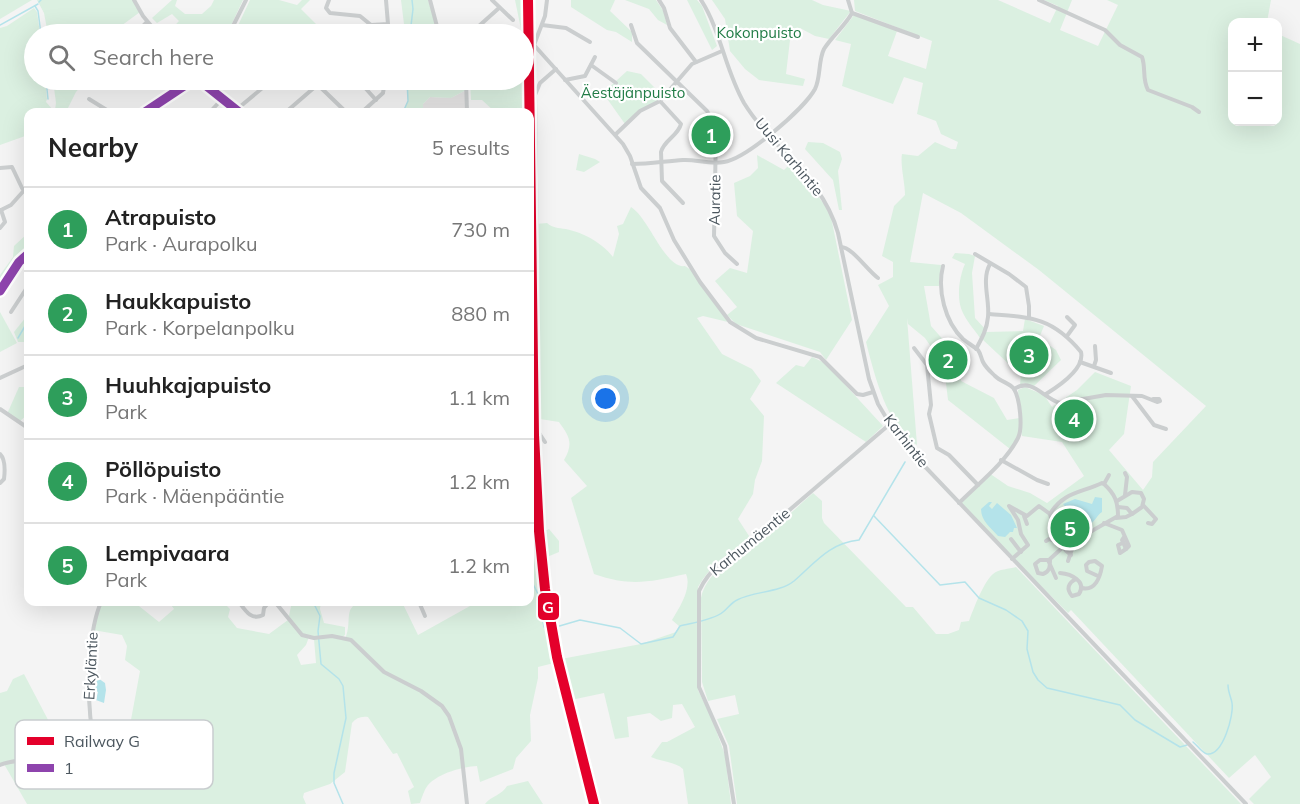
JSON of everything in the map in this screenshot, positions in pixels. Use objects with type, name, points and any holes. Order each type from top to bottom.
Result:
[{"type":"street","points":[[134,0],[147,22]]},
{"type":"street","points":[[234,24],[246,0]]},
{"type":"street","points":[[328,0],[326,8],[330,13],[360,16],[372,24]]},
{"type":"street","points":[[386,0],[388,24]]},
{"type":"street","points":[[430,0],[436,24]]},
{"type":"street","points":[[492,0],[513,20]]},
{"type":"street","points":[[547,0],[542,25],[534,45],[616,134],[627,150],[641,188],[660,208],[674,240],[700,282],[730,322],[756,338],[820,357],[857,394],[873,392]]},
{"type":"street","points":[[659,0],[670,28],[696,62]]},
{"type":"street","name":"Uusi Karhintie","points":[[701,0],[742,99],[821,193],[833,216],[873,392]]},
{"type":"street","points":[[848,0],[852,13]]},
{"type":"street","points":[[1039,0],[1105,30],[1120,45],[1142,57],[1143,73],[1148,90],[1192,107],[1199,112]]},
{"type":"street","points":[[481,24],[499,8]]},
{"type":"street","points":[[852,13],[918,36]]},
{"type":"street","points":[[632,164],[684,160],[716,163],[748,152],[812,94],[819,79],[824,50],[852,13]]},
{"type":"street","points":[[542,25],[566,28],[590,42]]},
{"type":"street","points":[[631,25],[637,43],[677,83]]},
{"type":"street","points":[[616,134],[640,111],[660,101],[688,68],[722,51]]},
{"type":"street","points":[[565,80],[585,76],[595,57]]},
{"type":"street","points":[[591,65],[616,83]]},
{"type":"street","points":[[545,442],[539,434],[535,95],[540,83],[555,69]]},
{"type":"street","name":"Auratie","points":[[677,83],[707,111],[716,129],[714,236],[725,253],[737,264]]},
{"type":"street","points":[[152,108],[176,90]]},
{"type":"street","points":[[212,90],[232,108]]},
{"type":"street","points":[[241,108],[261,90]]},
{"type":"street","points":[[290,108],[309,90]]},
{"type":"street","points":[[325,90],[342,108]]},
{"type":"street","points":[[367,90],[376,100]]},
{"type":"street","points":[[367,108],[383,90]]},
{"type":"street","points":[[466,90],[467,108]]},
{"type":"street","points":[[89,99],[104,108]]},
{"type":"street","points":[[214,108],[222,99]]},
{"type":"street","points":[[660,101],[681,124],[680,129],[662,148],[662,181],[683,203]]},
{"type":"street","points":[[0,168],[12,167],[24,188]]},
{"type":"street","points":[[0,228],[5,222],[0,210],[24,194]]},
{"type":"street","points":[[841,247],[849,249],[878,278]]},
{"type":"street","points":[[975,254],[1026,287],[1029,316]]},
{"type":"street","points":[[0,291],[24,258]]},
{"type":"street","points":[[976,348],[986,330],[989,314],[986,278],[990,264]]},
{"type":"street","points":[[943,266],[941,282],[947,314],[955,329],[976,348],[989,370],[999,380],[1014,389],[1019,406],[1021,430],[1018,439],[1001,460],[959,503]]},
{"type":"street","points":[[11,312],[24,292]]},
{"type":"street","points":[[989,314],[1029,316],[1066,336],[1081,352],[1080,362],[1066,380],[1046,394]]},
{"type":"street","points":[[1066,336],[1075,325],[1067,317]]},
{"type":"street","points":[[1094,366],[1095,346]]},
{"type":"street","points":[[914,348],[927,365],[931,405],[929,414],[937,448],[950,455],[978,485]]},
{"type":"street","points":[[1080,362],[1111,373]]},
{"type":"street","points":[[0,378],[24,367]]},
{"type":"street","points":[[1014,389],[1026,384],[1046,394],[1053,401],[1064,403],[1106,395],[1153,399]]},
{"type":"street","name":"Karhintie","points":[[873,392],[890,424],[912,453],[1246,804]]},
{"type":"street","points":[[1133,396],[1155,426],[1166,429]]},
{"type":"street","points":[[0,409],[24,425]]},
{"type":"street","name":"Karhumäentie","points":[[734,804],[725,746],[699,687],[699,591],[706,578],[729,556],[752,542],[890,424]]},
{"type":"street","points":[[0,454],[3,459],[4,476],[0,483]]},
{"type":"street","points":[[1001,460],[1048,484]]},
{"type":"street","points":[[1125,473],[1127,477],[1125,496]]},
{"type":"street","points":[[1104,484],[1109,475]]},
{"type":"street","points":[[1104,484],[1114,494],[1117,501],[1116,518]]},
{"type":"street","points":[[1050,514],[1062,499],[1072,496],[1075,492],[1104,484]]},
{"type":"street","points":[[1073,548],[1104,523],[1116,518],[1126,518],[1132,514],[1143,505],[1144,499],[1141,494],[1132,492],[1117,501]]},
{"type":"street","points":[[1143,505],[1156,519],[1152,524],[1148,523]]},
{"type":"street","points":[[1012,559],[1028,545],[1021,534],[1018,520],[1009,506],[1024,516],[1027,524]]},
{"type":"street","points":[[1024,516],[1039,506],[1050,514],[1058,541],[1062,548],[1071,555]]},
{"type":"street","points":[[1118,507],[1127,508],[1132,514]]},
{"type":"street","points":[[1068,561],[1073,548],[1071,539],[1074,522]]},
{"type":"street","points":[[1104,523],[1117,527],[1124,533],[1129,546],[1120,553],[1118,545],[1123,543]]},
{"type":"street","points":[[1124,537],[1123,543],[1126,549]]},
{"type":"street","points":[[1011,539],[1021,552]]},
{"type":"street","points":[[1046,541],[1049,539],[1058,541]]},
{"type":"street","points":[[1056,578],[1050,564],[1048,560],[1040,560],[1035,564],[1038,573],[1047,573],[1050,564],[1052,556],[1062,548]]},
{"type":"street","points":[[1098,576],[1089,573],[1086,565],[1095,561],[1102,566]]},
{"type":"street","points":[[1102,566],[1109,564]]},
{"type":"street","points":[[1060,573],[1072,576],[1082,588],[1089,589],[1094,586],[1102,566]]},
{"type":"street","points":[[1076,579],[1071,582],[1068,592],[1075,596],[1082,588]]},
{"type":"street","name":"Erkyläntie","points":[[91,720],[89,704],[92,641],[94,618],[99,606]]},
{"type":"street","points":[[242,606],[249,615],[258,617],[263,615],[266,606]]},
{"type":"street","points":[[278,606],[302,635],[319,638],[332,636],[351,640],[384,672],[420,690],[442,706],[461,749],[467,804]]},
{"type":"street","points":[[421,606],[425,616]]},
{"type":"street","name":"Erkyläntie","points":[[0,765],[15,762]]},
{"type":"shaded area","points":[[468,90],[467,108],[423,108],[423,104],[430,97],[451,98]]},
{"type":"green space","points":[[0,0],[32,0],[0,19]]},
{"type":"green space","points":[[37,0],[136,0],[140,12],[124,24],[46,24],[44,13]]},
{"type":"green space","points":[[172,0],[177,0],[175,6],[185,14],[202,14],[214,0],[243,0],[232,24],[176,24],[179,21],[172,14],[157,23],[152,18]]},
{"type":"green space","points":[[250,0],[279,0],[297,5],[302,0],[310,0],[301,9],[316,24],[239,24]]},
{"type":"green space","points":[[401,0],[428,0],[436,24],[404,24]]},
{"type":"green space","points":[[515,0],[523,0],[524,24],[520,24]]},
{"type":"green space","points":[[571,0],[615,0],[610,11],[632,32],[632,42],[616,32],[607,30],[571,7]]},
{"type":"green space","points":[[625,0],[656,0],[664,12],[667,25],[658,20],[649,9]]},
{"type":"green space","points":[[687,0],[697,0],[702,6],[717,46],[712,50]]},
{"type":"green space","name":"Kokonpuisto","points":[[712,0],[812,0],[823,5],[851,11],[829,39],[815,36],[800,28],[790,40],[786,74],[805,79],[803,86],[759,80],[745,69],[730,51],[725,19]]},
{"type":"green space","points":[[854,0],[998,0],[1050,23],[1058,6],[1044,0],[1072,0],[1060,30],[1098,46],[1118,5],[1107,0],[1271,0],[1268,18],[1228,18],[1228,126],[1282,126],[1282,36],[1300,44],[1300,804],[1254,804],[1249,799],[1271,777],[1255,755],[1229,778],[1071,610],[1068,613],[959,504],[989,473],[1008,486],[1030,493],[1047,503],[1084,476],[1062,442],[1022,436],[1021,431],[1010,449],[948,400],[944,366],[925,338],[908,324],[907,318],[917,445],[898,426],[883,399],[866,342],[889,306],[878,285],[893,277],[893,262],[882,256],[894,206],[905,195],[902,154],[918,156],[935,142],[956,149],[958,142],[941,134],[936,121],[917,114],[923,83],[904,77],[893,104],[842,86],[851,44],[835,40],[854,15],[897,31],[888,56],[926,69],[932,41],[855,11]],"holes":[[[923,193],[961,213],[1039,270],[1206,406],[1153,462],[1152,477],[1143,490],[1109,450],[1124,434],[1131,386],[1095,372],[1077,390],[1052,407],[1044,395],[1025,387],[1018,390],[1020,418],[1007,420],[994,398],[961,381],[955,353],[931,326],[924,286],[939,286],[941,265],[910,262]]]},
{"type":"green space","points":[[34,8],[37,12],[39,24],[24,24],[24,90],[46,90],[46,102],[51,108],[24,108],[24,136],[0,145],[0,28],[7,26]]},
{"type":"green space","name":"Äestäjänpuisto","points":[[627,71],[641,74],[664,97],[640,111],[625,124],[603,93]]},
{"type":"green space","points":[[54,90],[78,90],[68,108],[55,108]]},
{"type":"green space","points":[[407,90],[466,90],[451,98],[430,97],[423,104],[423,108],[405,108],[408,101]]},
{"type":"green space","points":[[470,90],[525,90],[526,108],[491,108],[482,100],[471,100]]},
{"type":"green space","points":[[808,142],[823,143],[840,152],[842,159],[838,171],[842,210],[839,210],[833,180],[805,149]]},
{"type":"green space","points":[[579,154],[600,162],[584,172],[576,170]]},
{"type":"green space","points":[[757,155],[784,170],[790,164],[796,168],[824,204],[831,217],[852,320],[826,360],[820,352],[736,324],[727,315],[737,307],[715,281],[730,268],[747,273],[753,231],[737,216],[734,183],[750,176],[758,168]]},
{"type":"green space","points":[[631,207],[638,213],[671,260],[691,270],[728,322],[703,316],[697,318],[722,354],[752,369],[761,381],[750,399],[764,416],[762,461],[753,494],[738,519],[751,539],[728,554],[698,587],[698,690],[712,719],[725,755],[731,804],[688,804],[683,769],[651,757],[662,742],[667,742],[695,727],[682,704],[673,705],[672,718],[661,721],[650,713],[627,717],[629,737],[615,739],[604,693],[571,700],[561,659],[641,644],[676,632],[679,626],[672,620],[684,597],[687,585],[686,574],[630,582],[594,574],[571,498],[587,486],[564,460],[569,449],[569,440],[559,422],[540,419],[536,224],[547,223],[586,236],[598,243],[613,257],[619,234],[617,226],[623,224]]},
{"type":"green space","points":[[24,237],[24,255],[15,263],[0,286],[0,275],[13,257],[14,246]]},
{"type":"green space","points":[[955,253],[975,256],[972,273],[975,318],[986,330],[980,338],[961,308],[959,288],[965,264],[952,258]]},
{"type":"green space","points":[[0,312],[17,343],[0,352]]},
{"type":"green space","points":[[1025,319],[1044,326],[1039,338],[1056,350],[1061,360],[1034,386],[1024,383],[1020,385],[1021,373],[982,339],[986,332],[1023,331]]},
{"type":"green space","points":[[24,320],[24,342],[18,342],[14,332]]},
{"type":"green space","points":[[812,357],[825,363],[883,426],[866,442],[776,383],[796,365],[804,367]]},
{"type":"green space","points":[[19,387],[24,387],[24,418],[19,422],[7,414]]},
{"type":"green space","points":[[534,472],[537,545],[554,663],[538,667],[538,678],[530,715],[531,741],[516,758],[513,769],[480,782],[477,766],[451,771],[428,785],[420,803],[411,804],[408,791],[414,787],[397,753],[393,754],[368,717],[365,717],[352,723],[345,772],[330,784],[304,793],[306,804],[27,804],[18,789],[213,789],[213,720],[131,720],[140,671],[125,660],[127,646],[122,635],[93,630],[100,606],[139,606],[159,622],[174,609],[172,606],[227,606],[230,609],[228,617],[237,628],[269,634],[288,620],[291,606],[320,606],[324,623],[345,627],[345,635],[341,638],[345,639],[349,613],[354,606],[404,606],[418,635],[470,606],[534,606]],"holes":[[[309,637],[314,639],[316,663],[301,665],[297,655],[306,645]]]},
{"type":"green space","points":[[813,493],[822,501],[824,523],[906,607],[913,607],[936,634],[948,634],[959,630],[961,622],[969,621],[989,578],[998,571],[1016,567],[1241,804],[737,804],[729,746],[717,719],[739,714],[735,695],[708,701],[702,682],[701,598],[705,587],[719,569],[767,534]]},
{"type":"green space","points":[[549,529],[559,541],[559,552],[547,557],[543,532]]},
{"type":"green space","points":[[24,674],[48,720],[15,720],[15,783],[4,764],[0,764],[0,693],[7,691],[13,679]]},
{"type":"green space","points":[[528,781],[543,804],[485,804],[507,786]]},
{"type":"water","points":[[1095,497],[1102,498],[1102,512],[1091,524],[1086,524],[1083,528],[1063,504],[1075,499],[1092,504]]},
{"type":"water","points":[[992,502],[989,506],[992,509],[997,503],[1011,515],[1017,528],[1005,537],[998,536],[983,517],[981,509]]},
{"type":"water","points":[[95,676],[105,683],[104,703],[96,700],[98,692],[94,689]]},
{"type":"waterway","points":[[411,24],[412,0]]},
{"type":"waterway","points":[[0,25],[38,4]]},
{"type":"waterway","points":[[35,6],[40,24]]},
{"type":"waterway","points":[[47,90],[48,99]]},
{"type":"waterway","points":[[405,108],[408,101],[407,90]]},
{"type":"waterway","points":[[18,338],[24,328]]},
{"type":"waterway","points":[[534,586],[538,594],[544,627],[556,627],[580,620],[620,628],[641,644],[673,637],[680,626],[714,617],[737,600],[788,585],[831,550],[839,545],[859,540],[905,462]]},
{"type":"waterway","points":[[874,516],[940,585],[965,582],[979,598],[1006,610],[1022,621],[1028,631],[1027,649],[1033,672],[1047,688],[1120,705],[1135,720],[1180,747],[1187,745]]},
{"type":"waterway","points":[[315,606],[320,616],[318,631],[321,664],[339,679],[343,686],[346,718],[334,773],[334,783],[343,804]]},
{"type":"waterway","points":[[1193,742],[1207,754],[1218,749],[1226,734],[1232,709],[1228,685]]},
{"type":"rail line","name":"G","points":[[528,0],[528,24]]},
{"type":"rail line","name":"G","points":[[529,90],[529,108]]},
{"type":"rail line","name":"G","points":[[534,435],[539,531],[545,589],[557,657],[594,804]]},
{"type":"transit line","name":"1","points":[[151,108],[178,90]]},
{"type":"transit line","name":"1","points":[[212,90],[234,108]]},
{"type":"transit line","name":"1","points":[[0,291],[24,258]]},
{"type":"place","name":"Atrapuisto","points":[[711,135]]},
{"type":"place","name":"Huuhkajapuisto","points":[[1029,355]]},
{"type":"place","name":"Haukkapuisto","points":[[948,360]]},
{"type":"place","name":"Pöllöpuisto","points":[[1074,419]]},
{"type":"place","name":"Lempivaara","points":[[1070,528]]}]
